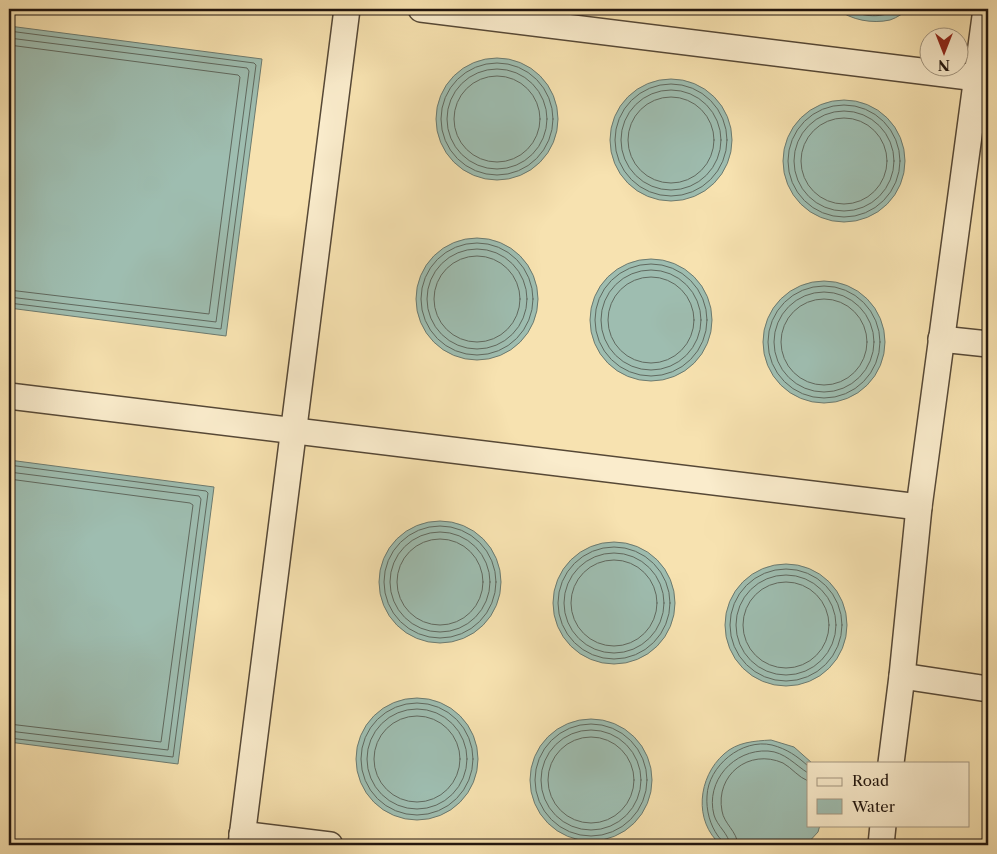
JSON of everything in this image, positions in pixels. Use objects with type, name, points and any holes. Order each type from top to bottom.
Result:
[{"type":"lane","points":[[330,845],[241,840],[347,9]]},
{"type":"lane","points":[[421,9],[978,78]]},
{"type":"lane","points":[[891,762],[919,508],[986,9]]},
{"type":"lane","points":[[942,338],[988,344]]},
{"type":"lane","points":[[9,396],[919,508]]},
{"type":"lane","points":[[902,676],[988,689]]},
{"type":"lane","points":[[881,845],[883,826]]},
{"type":"water","points":[[837,9],[911,9],[893,19],[876,22],[849,16]]},
{"type":"water","points":[[9,26],[262,59],[226,336],[9,308]]},
{"type":"water","points":[[497,58],[520,62],[540,76],[554,96],[558,119],[554,142],[540,162],[520,176],[497,180],[474,176],[454,162],[440,142],[436,119],[440,96],[454,76],[474,62]]},
{"type":"water","points":[[671,79],[695,83],[714,97],[728,116],[732,140],[728,164],[714,183],[695,197],[671,201],[647,197],[628,183],[614,164],[610,140],[614,116],[628,97],[647,83]]},
{"type":"water","points":[[844,100],[867,104],[887,118],[901,138],[905,161],[901,184],[887,204],[867,218],[844,222],[821,218],[801,204],[787,184],[783,161],[787,138],[801,118],[821,104]]},
{"type":"water","points":[[477,238],[501,242],[520,256],[534,275],[538,299],[534,323],[520,342],[501,356],[477,360],[453,356],[434,342],[420,323],[416,299],[420,275],[434,256],[453,242]]},
{"type":"water","points":[[651,259],[674,263],[694,277],[708,297],[712,320],[708,343],[694,363],[674,377],[651,381],[628,377],[608,363],[594,343],[590,320],[594,297],[608,277],[628,263]]},
{"type":"water","points":[[824,281],[848,285],[867,299],[881,318],[885,342],[881,366],[867,385],[848,399],[824,403],[800,399],[781,385],[767,366],[763,342],[767,318],[781,299],[800,285]]},
{"type":"water","points":[[9,460],[214,487],[178,764],[9,742]]},
{"type":"water","points":[[440,521],[463,525],[483,539],[497,559],[501,582],[497,605],[483,625],[463,639],[440,643],[417,639],[397,625],[383,605],[379,582],[383,559],[397,539],[417,525]]},
{"type":"water","points":[[614,542],[637,546],[657,560],[671,580],[675,603],[671,626],[657,646],[637,660],[614,664],[591,660],[571,646],[557,626],[553,603],[557,580],[571,560],[591,546]]},
{"type":"water","points":[[786,564],[810,568],[829,582],[843,601],[847,625],[843,649],[829,668],[810,682],[786,686],[762,682],[743,668],[729,649],[725,625],[729,601],[743,582],[762,568]]},
{"type":"water","points":[[417,698],[440,702],[460,716],[474,736],[478,759],[474,782],[460,802],[440,816],[417,820],[394,816],[374,802],[360,782],[356,759],[360,736],[374,716],[394,702]]},
{"type":"water","points":[[591,719],[615,723],[634,737],[648,756],[652,780],[648,804],[634,823],[615,837],[591,841],[567,837],[548,823],[534,804],[530,780],[534,756],[548,737],[567,723]]},
{"type":"water","points":[[771,740],[794,747],[811,762],[807,762],[807,826],[820,826],[818,832],[806,845],[721,845],[712,835],[706,824],[702,799],[704,787],[715,764],[734,747],[752,742]]}]
